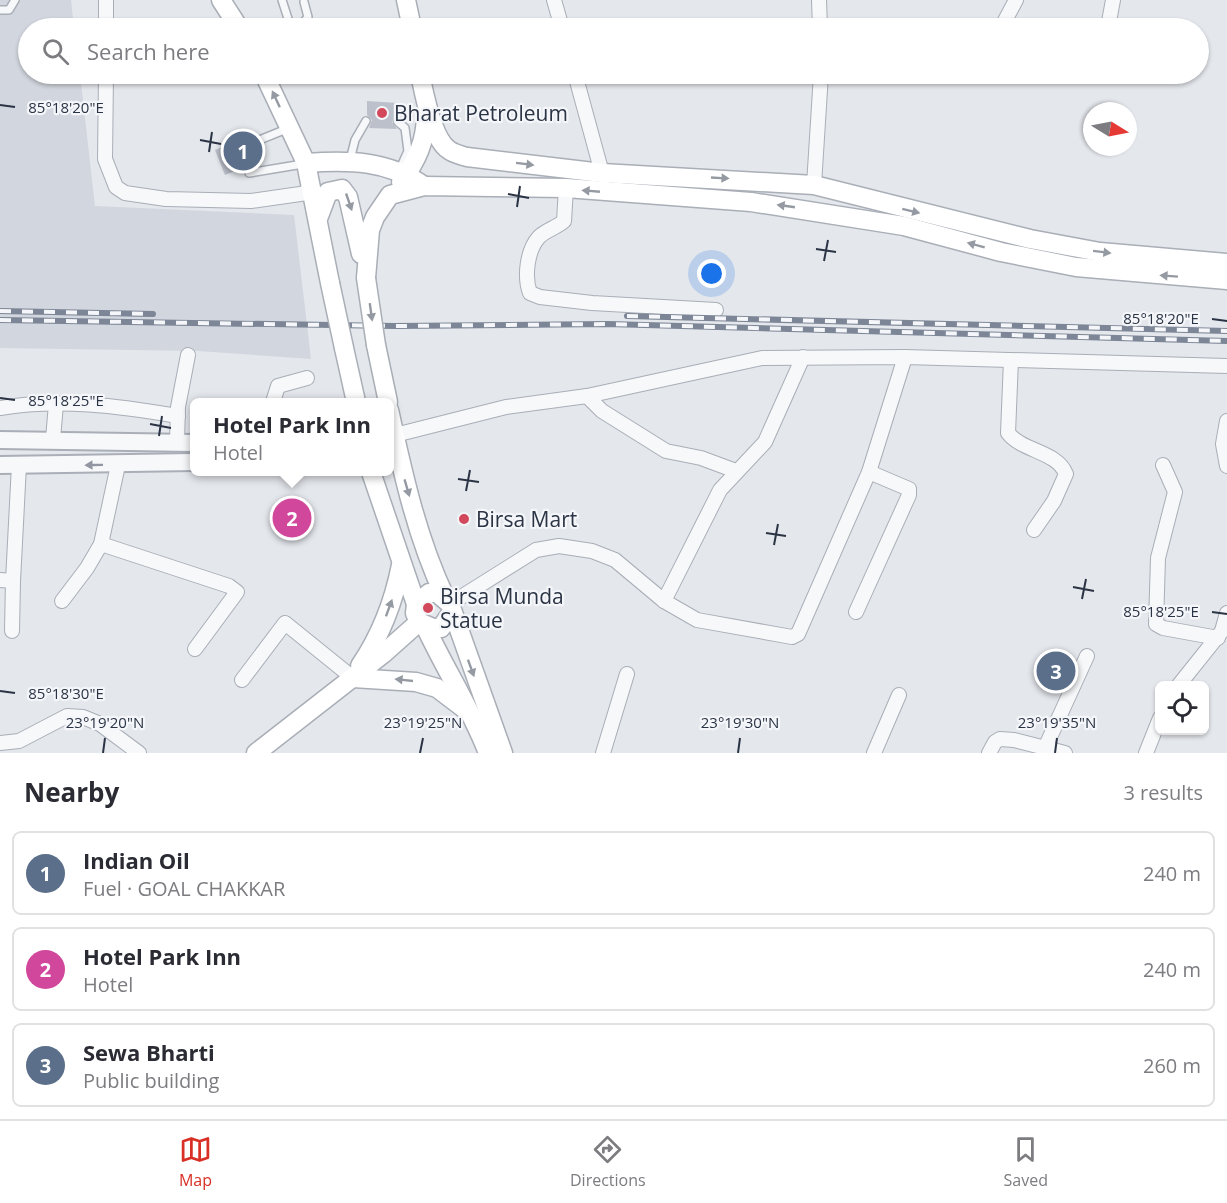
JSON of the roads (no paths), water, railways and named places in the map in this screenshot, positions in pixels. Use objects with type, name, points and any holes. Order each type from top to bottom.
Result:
[{"type":"main road","points":[[221,0],[233,18]]},
{"type":"main road","points":[[406,0],[410,18]]},
{"type":"main road","points":[[269,84],[306,163],[314,192],[330,283],[355,398]]},
{"type":"main road","points":[[422,84],[440,142],[450,151],[467,157],[602,173],[814,185],[1030,239],[1100,252],[1227,263]]},
{"type":"main road","points":[[366,279],[370,230],[375,217],[403,172],[421,149],[425,135],[426,100]]},
{"type":"main road","points":[[306,163],[350,160],[403,172],[424,186]]},
{"type":"main road","points":[[390,195],[424,186],[566,188],[751,202],[827,212],[904,226],[1001,252],[1076,267],[1227,280]]},
{"type":"main road","points":[[318,218],[328,192],[332,189],[342,189],[348,196],[353,214],[387,398]]},
{"type":"main road","points":[[394,430],[430,565],[448,605],[503,753]]},
{"type":"main road","points":[[373,476],[420,618],[446,670],[473,715],[488,753]]},
{"type":"main road","points":[[353,678],[380,633],[396,588],[401,564]]},
{"type":"main road","points":[[256,753],[353,678],[420,618],[429,593],[437,593],[448,605]]},
{"type":"main road","points":[[420,618],[441,628],[448,605]]},
{"type":"main road","points":[[353,678],[416,682],[437,688],[473,715]]},
{"type":"street","points":[[106,0],[106,18]]},
{"type":"street","points":[[554,0],[559,18]]},
{"type":"street","points":[[819,0],[820,18]]},
{"type":"street","points":[[1006,18],[1016,0]]},
{"type":"street","points":[[1110,18],[1113,0]]},
{"type":"street","points":[[106,84],[105,159],[112,180],[125,193],[166,199],[251,201],[314,192]]},
{"type":"street","points":[[578,84],[602,173]]},
{"type":"street","points":[[814,185],[820,84]]},
{"type":"street","points":[[566,188],[564,221],[538,238],[528,261],[527,279],[530,293],[540,297],[592,303],[716,310]]},
{"type":"street","points":[[177,442],[178,416],[188,355]]},
{"type":"street","points":[[664,601],[720,490],[736,471],[753,458],[765,442],[803,357]]},
{"type":"street","points":[[395,435],[506,406],[587,396],[739,361],[803,357],[905,357],[1227,366]]},
{"type":"street","points":[[448,605],[536,550],[559,546],[592,551],[615,560],[664,601],[684,614],[710,624],[785,637],[798,634],[869,472],[905,357]]},
{"type":"street","points":[[1011,360],[1008,434],[1023,446],[1056,461],[1066,474],[1054,501],[1034,530]]},
{"type":"street","points":[[274,398],[275,388],[278,386],[307,378]]},
{"type":"street","points":[[587,396],[602,411],[666,451],[701,458],[736,471]]},
{"type":"street","points":[[0,408],[56,404],[123,407],[178,416]]},
{"type":"street","points":[[53,439],[56,404]]},
{"type":"street","points":[[1227,421],[1223,444],[1227,466]]},
{"type":"street","points":[[12,631],[7,581],[23,466],[30,439]]},
{"type":"street","points":[[0,440],[190,443]]},
{"type":"street","points":[[0,465],[190,462]]},
{"type":"street","points":[[62,601],[102,544],[118,465]]},
{"type":"street","points":[[1163,465],[1175,492],[1158,558],[1156,624],[1163,628],[1218,638]]},
{"type":"street","points":[[856,612],[909,495],[909,489],[904,485],[869,472]]},
{"type":"street","points":[[102,544],[229,586],[237,592],[195,649]]},
{"type":"street","points":[[1183,681],[1218,638],[1227,613]]},
{"type":"street","points":[[242,680],[285,623],[353,678]]},
{"type":"street","points":[[1045,748],[1088,656]]},
{"type":"street","points":[[603,753],[627,674]]},
{"type":"street","points":[[874,753],[899,695]]},
{"type":"street","points":[[0,743],[19,741],[67,716],[75,716],[100,724],[139,753]]},
{"type":"street","points":[[1146,753],[1155,730]]},
{"type":"street","points":[[989,753],[1000,739],[1065,753]]},
{"type":"lane","points":[[0,10],[9,10],[13,7],[15,0]]},
{"type":"lane","points":[[282,0],[288,18]]},
{"type":"lane","points":[[304,2],[307,18]]},
{"type":"lane","points":[[350,160],[355,140],[366,121]]},
{"type":"lane","points":[[398,122],[405,128],[408,151],[403,172]]},
{"type":"lane","points":[[247,145],[290,128]]},
{"type":"lane","points":[[248,166],[249,173],[306,163]]},
{"type":"railway","points":[[0,311],[153,314]]},
{"type":"railway","points":[[627,316],[1227,331]]},
{"type":"railway","points":[[0,320],[395,326],[608,324],[1227,341]]},
{"type":"place","name":"Bharat Petroleum","points":[[382,113]]},
{"type":"place","name":"Indian Oil","points":[[243,151]]},
{"type":"place","name":"Hotel Park Inn","points":[[292,518]]},
{"type":"place","name":"Birsa Mart","points":[[464,519]]},
{"type":"place","name":"Birsa Munda Statue","points":[[428,608]]},
{"type":"place","name":"Sewa Bharti","points":[[1056,671]]}]
